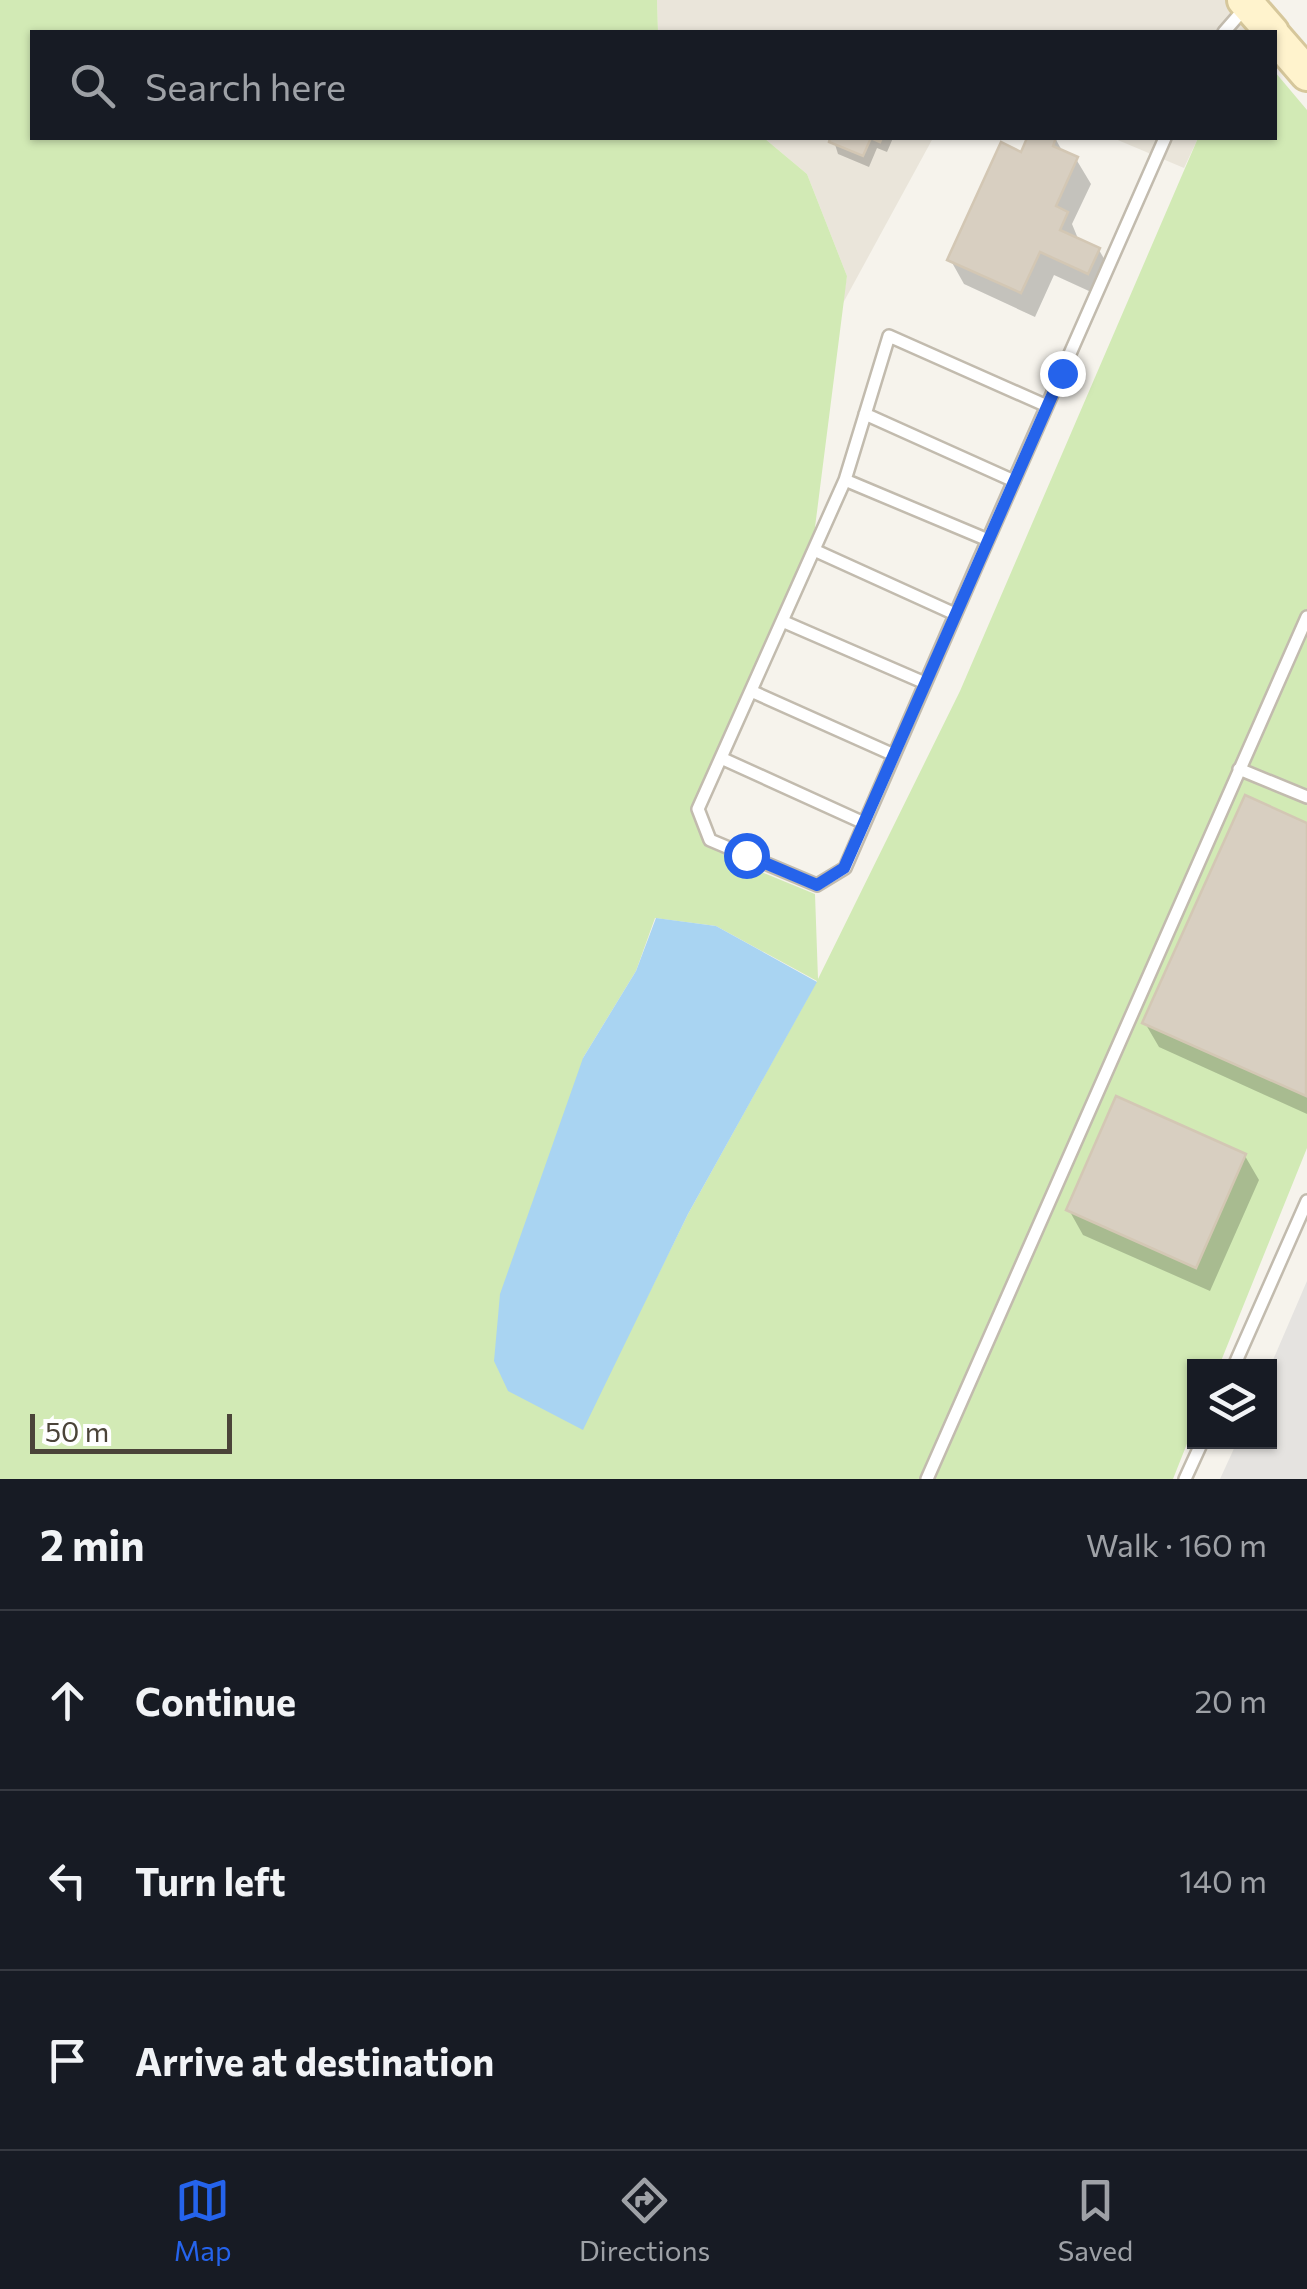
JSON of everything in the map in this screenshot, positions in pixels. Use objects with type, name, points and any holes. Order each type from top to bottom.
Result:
[{"type":"street","points":[[1246,2],[1270,30]]},
{"type":"street","points":[[1277,39],[1307,74]]},
{"type":"lane","points":[[1225,30],[1246,2]]},
{"type":"lane","points":[[1047,406],[889,336],[846,480],[698,809],[710,840],[817,885],[844,868],[1164,140]]},
{"type":"lane","points":[[865,414],[1014,480]]},
{"type":"lane","points":[[846,480],[988,540]]},
{"type":"lane","points":[[814,550],[956,614]]},
{"type":"lane","points":[[928,1479],[1307,617]]},
{"type":"lane","points":[[782,621],[925,683]]},
{"type":"lane","points":[[751,691],[894,755]]},
{"type":"lane","points":[[721,758],[864,823]]},
{"type":"lane","points":[[1239,769],[1307,797]]},
{"type":"lane","points":[[1237,1359],[1307,1201]]},
{"type":"lane","points":[[1185,1479],[1199,1449]]},
{"type":"shaded area","points":[[657,0],[1226,0],[1251,30],[658,30]]},
{"type":"shaded area","points":[[766,140],[932,140],[842,305],[847,276],[807,174]]},
{"type":"shaded area","points":[[1118,140],[1197,140],[1184,168]]},
{"type":"shaded area","points":[[1307,1281],[1307,1479],[1220,1479],[1234,1449],[1277,1449],[1277,1359],[1273,1359]]},
{"type":"green space","points":[[0,0],[657,0],[658,30],[30,30],[30,140],[766,140],[807,174],[847,276],[813,543],[733,738],[703,783],[700,804],[705,823],[718,840],[754,869],[815,894],[818,979],[960,691],[1197,140],[1277,140],[1277,74],[1307,110],[1307,1148],[1222,1359],[1187,1359],[1187,1444],[1173,1479],[0,1479]],"holes":[[[655,918],[716,926],[817,981],[688,1214],[582,1429],[583,1058],[636,971]]]},
{"type":"water","points":[[656,918],[716,926],[817,982],[688,1214],[583,1430],[508,1391],[494,1361],[500,1294],[583,1058],[636,971]]},
{"type":"building","points":[[830,140],[870,140],[863,156]]},
{"type":"building","points":[[1026,140],[1055,140],[1053,146],[1078,157],[1056,206],[1068,212],[1060,230],[1100,248],[1088,274],[1040,252],[1021,293],[947,260],[1001,142],[1021,152]]},
{"type":"building","points":[[1245,795],[1307,823],[1306,1096],[1142,1023]]},
{"type":"building","points":[[1116,1096],[1246,1154],[1196,1268],[1066,1210]]},
{"type":"route","points":[[746,855],[817,885],[844,868],[1062,373]]}]
